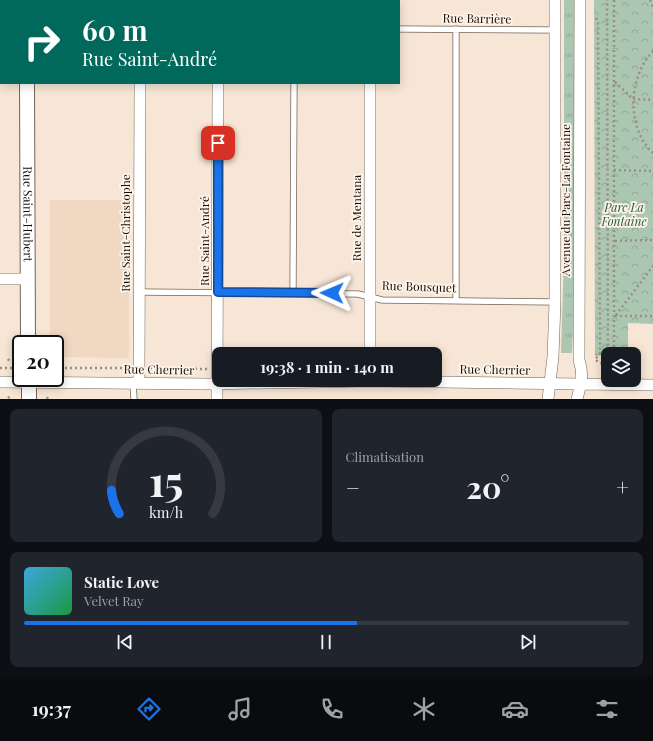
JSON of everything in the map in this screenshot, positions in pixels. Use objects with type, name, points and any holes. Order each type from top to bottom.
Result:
[{"type":"street","name":"Avenue du Parc-La Fontaine","points":[[548,399],[555,302],[555,0]]},
{"type":"street","name":"Avenue du Parc-La Fontaine","points":[[577,399],[581,384],[582,370],[579,360],[580,0]]},
{"type":"street","name":"Rue Saint-Hubert","points":[[26,84],[28,335]]},
{"type":"street","name":"Rue Saint-Christophe","points":[[136,383],[139,292],[140,84]]},
{"type":"street","name":"Rue Saint-André","points":[[217,347],[218,84]]},
{"type":"street","name":"Rue de Mentana","points":[[370,84],[370,347]]},
{"type":"street","points":[[0,279],[28,280]]},
{"type":"street","name":"Rue Cherrier","points":[[0,382],[12,381]]},
{"type":"street","name":"Rue Cherrier","points":[[64,381],[212,383]]},
{"type":"street","name":"Rue Cherrier","points":[[442,382],[653,385]]},
{"type":"street","points":[[29,387],[29,399]]},
{"type":"street","name":"Rue Saint-André","points":[[217,387],[217,399]]},
{"type":"lane","name":"Rue Barrière","points":[[400,29],[554,30]]},
{"type":"lane","points":[[456,29],[456,301]]},
{"type":"lane","points":[[293,293],[294,84]]},
{"type":"lane","name":"Rue Bousquet","points":[[139,292],[358,294],[382,300],[555,302]]},
{"type":"lane","points":[[134,399],[136,383]]},
{"type":"path","points":[[608,0],[608,347]]},
{"type":"path","points":[[614,0],[614,347]]},
{"type":"path","points":[[650,0],[653,8]]},
{"type":"path","points":[[596,18],[598,23],[600,353],[595,360],[601,363]]},
{"type":"path","points":[[653,51],[648,56],[638,74],[633,99],[634,116],[638,131],[645,145],[653,153]]},
{"type":"path","points":[[614,82],[633,99],[653,100]]},
{"type":"path","points":[[614,170],[653,171]]},
{"type":"path","points":[[615,241],[653,240]]},
{"type":"path","points":[[615,316],[653,266]]},
{"type":"path","points":[[615,316],[653,316]]},
{"type":"path","points":[[0,368],[12,368]]},
{"type":"shaded area","points":[[50,200],[129,200],[129,358],[64,357],[64,335],[50,335]]},
{"type":"green space","points":[[564,0],[574,0],[574,307],[572,353],[561,353],[564,256]]},
{"type":"green space","name":"Parc La Fontaine","points":[[594,0],[653,0],[653,324],[628,323],[628,347],[601,347],[601,356],[595,356]]},
{"type":"route","points":[[218,143],[218,292],[332,293]]}]
